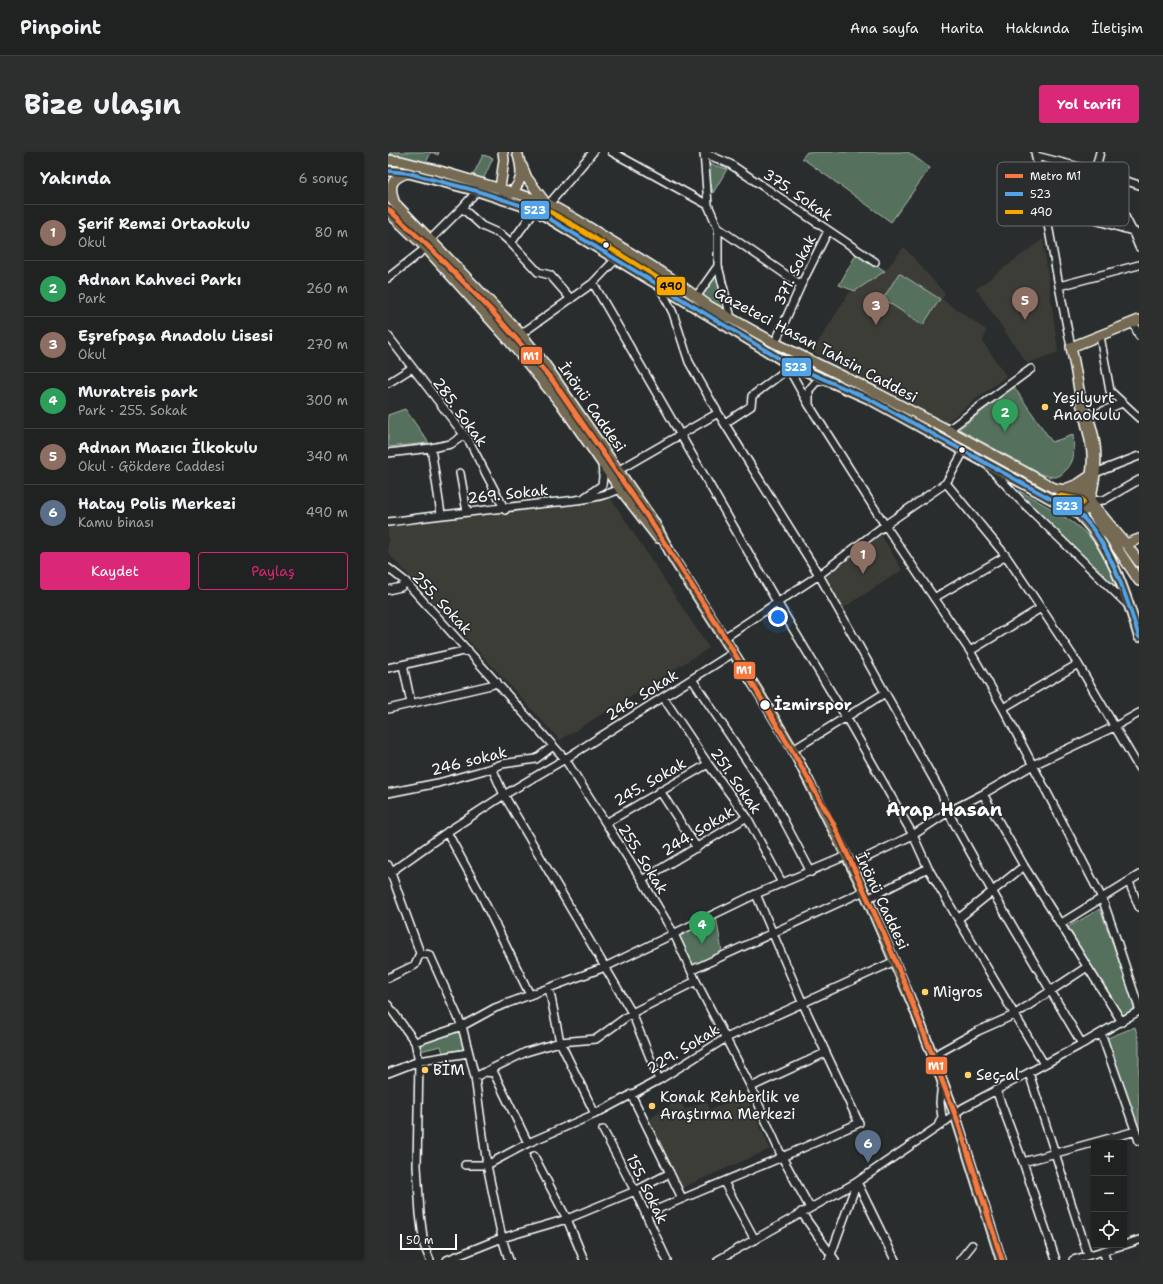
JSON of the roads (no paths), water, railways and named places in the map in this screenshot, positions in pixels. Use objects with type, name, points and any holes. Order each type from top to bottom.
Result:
[{"type":"main road","points":[[503,152],[504,160],[500,184],[504,199],[513,192],[520,182],[521,164]]},
{"type":"main road","points":[[517,152],[527,178],[547,203]]},
{"type":"main road","points":[[388,160],[401,161],[488,185],[500,184]]},
{"type":"main road","name":"Gazeteci Hasan Tahsin Caddesi","points":[[388,171],[408,173],[477,191],[535,210],[785,362],[869,399],[1073,510],[1092,529],[1112,563],[1130,606],[1139,637]]},
{"type":"main road","points":[[391,199],[392,182],[398,176],[408,173]]},
{"type":"main road","name":"Gazeteci Hasan Tahsin Caddesi","points":[[500,184],[513,192],[547,203],[579,220],[654,267],[709,306],[775,343],[873,390],[1054,488],[1079,492]]},
{"type":"main road","name":"İnönü Caddesi","points":[[391,199],[564,408],[620,489],[673,558]]},
{"type":"main road","name":"İnönü Caddesi","points":[[388,212],[428,244],[521,334],[544,363],[654,522],[673,558],[759,693],[793,750],[851,865],[895,961],[915,1010],[955,1114],[1001,1260]]},
{"type":"main road","points":[[1082,404],[1089,417],[1096,450],[1090,501],[1086,510],[1080,512],[1073,510],[1070,505],[1070,499],[1087,484],[1093,474],[1090,436],[1082,404],[1071,347],[1136,321]]},
{"type":"main road","points":[[1061,490],[1074,486],[1093,474]]},
{"type":"main road","points":[[1079,492],[1087,495],[1090,501],[1139,562]]},
{"type":"main road","points":[[1090,501],[1093,514],[1102,529],[1109,536],[1139,581]]},
{"type":"main road","points":[[1092,529],[1126,544],[1139,539]]},
{"type":"street","points":[[547,203],[594,152]]},
{"type":"street","points":[[612,152],[708,205]]},
{"type":"street","points":[[1097,162],[1100,152]]},
{"type":"street","points":[[704,153],[708,205],[718,228],[718,266],[731,318]]},
{"type":"street","name":"375. Sokak","points":[[704,153],[730,164],[875,262]]},
{"type":"street","points":[[1036,154],[1064,162]]},
{"type":"street","points":[[1129,182],[1139,185]]},
{"type":"street","points":[[388,278],[428,244],[477,191]]},
{"type":"street","points":[[462,208],[482,226],[502,235],[538,272],[550,275],[571,299]]},
{"type":"street","points":[[511,243],[535,210]]},
{"type":"street","points":[[1129,221],[1135,232],[1139,247]]},
{"type":"street","points":[[1048,226],[1071,347]]},
{"type":"street","points":[[1115,226],[1135,232]]},
{"type":"street","points":[[718,228],[801,285]]},
{"type":"street","name":"371. Sokak","points":[[775,343],[801,285],[828,231]]},
{"type":"street","points":[[521,334],[593,283],[616,259]]},
{"type":"street","points":[[1059,286],[1139,265]]},
{"type":"street","points":[[696,296],[718,266]]},
{"type":"street","points":[[593,283],[846,717],[913,835],[928,868],[1044,1064]]},
{"type":"street","points":[[660,287],[673,313],[689,362],[718,413],[819,575],[942,794],[948,812],[992,891],[1082,1044]]},
{"type":"street","points":[[1136,321],[1139,336]]},
{"type":"street","name":"285. Sokak","points":[[388,336],[469,442],[505,509]]},
{"type":"street","points":[[1100,336],[1110,391],[1139,418]]},
{"type":"street","points":[[785,362],[809,405],[885,525],[970,651],[1003,708],[1102,898],[1139,1008]]},
{"type":"street","points":[[388,383],[412,368]]},
{"type":"street","points":[[948,430],[1032,369]]},
{"type":"street","points":[[725,423],[751,406],[752,396],[781,374]]},
{"type":"street","points":[[809,405],[809,390],[816,382],[824,380]]},
{"type":"street","points":[[1089,417],[1122,403]]},
{"type":"street","points":[[618,470],[718,413]]},
{"type":"street","points":[[388,453],[452,444],[464,435]]},
{"type":"street","points":[[431,448],[441,514]]},
{"type":"street","points":[[724,638],[819,575],[885,525],[946,483],[964,451]]},
{"type":"street","points":[[1093,474],[1139,456]]},
{"type":"street","points":[[584,498],[602,485],[602,462]]},
{"type":"street","points":[[984,462],[1020,500],[1130,606]]},
{"type":"street","points":[[460,473],[466,512]]},
{"type":"street","points":[[1090,501],[1104,500],[1139,480]]},
{"type":"street","points":[[946,483],[1006,556],[1078,664],[1139,768]]},
{"type":"street","name":"269. Sokak","points":[[388,522],[441,514],[505,509],[584,498],[608,494],[629,484]]},
{"type":"street","points":[[934,598],[1006,556]]},
{"type":"street","name":"255. Sokak","points":[[388,568],[406,582],[565,759],[642,880],[674,934],[696,981],[750,1087],[782,1157],[810,1208]]},
{"type":"street","points":[[388,590],[401,587],[406,582]]},
{"type":"street","points":[[970,651],[1041,608]]},
{"type":"street","points":[[388,668],[468,650]]},
{"type":"street","name":"246. Sokak","points":[[389,870],[504,795],[565,759],[733,653]]},
{"type":"street","points":[[1003,708],[1078,664]]},
{"type":"street","points":[[404,665],[411,703]]},
{"type":"street","points":[[692,679],[773,800],[811,872]]},
{"type":"street","points":[[388,709],[491,685],[496,682]]},
{"type":"street","points":[[793,750],[885,693]]},
{"type":"street","name":"251. Sokak","points":[[663,697],[708,764],[747,817],[782,883]]},
{"type":"street","points":[[851,865],[913,835],[948,812],[1033,765],[1114,727],[1139,713]]},
{"type":"street","name":"246 sokak","points":[[388,792],[438,783],[502,764],[536,759],[553,746]]},
{"type":"street","name":"245. Sokak","points":[[606,824],[708,764]]},
{"type":"street","points":[[492,768],[504,795],[632,1013],[660,1080]]},
{"type":"street","points":[[660,791],[697,848]]},
{"type":"street","points":[[983,794],[1024,866],[1122,1022]]},
{"type":"street","name":"244. Sokak","points":[[642,880],[747,817]]},
{"type":"street","points":[[447,832],[480,893],[530,995]]},
{"type":"street","points":[[415,1042],[462,1026],[495,1008],[605,967],[756,894],[846,856]]},
{"type":"street","points":[[958,919],[1024,866]]},
{"type":"street","points":[[692,970],[773,932],[928,868]]},
{"type":"street","points":[[388,978],[415,965],[420,953],[389,870]]},
{"type":"street","points":[[1060,924],[1139,875]]},
{"type":"street","points":[[1129,882],[1139,907]]},
{"type":"street","points":[[646,1214],[724,1182],[859,1123],[825,1053],[756,894]]},
{"type":"street","points":[[420,953],[430,955],[462,1026],[475,1077],[487,1165],[502,1238],[509,1260]]},
{"type":"street","name":"229. Sokak","points":[[487,1165],[528,1143],[595,1114],[660,1080],[726,1038],[895,961]]},
{"type":"street","points":[[933,1058],[940,1052],[978,1031],[1014,1014],[1087,968]]},
{"type":"street","points":[[475,1077],[526,1052],[560,1042],[596,1039],[632,1013],[696,981]]},
{"type":"street","points":[[549,988],[560,1042],[595,1114]]},
{"type":"street","points":[[388,1005],[415,1042],[419,1060],[417,1166],[420,1214],[424,1245],[430,1260]]},
{"type":"street","points":[[718,1260],[756,1240],[801,1212],[858,1182],[955,1114],[996,1090],[1101,1034],[1139,1011]]},
{"type":"street","points":[[1101,1034],[1139,1141]]},
{"type":"street","points":[[388,1073],[419,1060],[468,1053]]},
{"type":"street","points":[[468,1053],[474,1067],[483,1072],[494,1073],[528,1143]]},
{"type":"street","points":[[750,1087],[825,1053]]},
{"type":"street","points":[[1029,1073],[1088,1255]]},
{"type":"street","points":[[937,1128],[942,1117],[940,1103],[942,1080]]},
{"type":"street","points":[[996,1090],[1023,1162],[1056,1260]]},
{"type":"street","points":[[631,1094],[682,1198]]},
{"type":"street","name":"155. Sokak","points":[[603,1130],[646,1214],[667,1260]]},
{"type":"street","points":[[1023,1162],[1136,1131]]},
{"type":"street","points":[[534,1156],[567,1219],[584,1260]]},
{"type":"street","points":[[465,1165],[487,1165]]},
{"type":"street","points":[[447,1260],[502,1238],[567,1219],[635,1192],[670,1173]]},
{"type":"street","points":[[724,1182],[756,1240]]},
{"type":"street","points":[[831,1259],[858,1182]]},
{"type":"street","points":[[858,1182],[894,1259]]},
{"type":"street","points":[[801,1212],[831,1259]]},
{"type":"street","points":[[1127,1244],[1139,1240]]},
{"type":"street","points":[[960,1260],[972,1245]]},
{"type":"street","points":[[1073,1260],[1113,1248]]},
{"type":"street","points":[[1103,1251],[1106,1260]]},
{"type":"metro line","name":"M1","points":[[388,209],[428,246],[490,309],[553,381],[653,525],[726,639],[801,766],[833,823],[905,984],[958,1122],[1002,1260]]},
{"type":"place","name":"Adnan Mazıcı İlkokulu","points":[[1025,320]]},
{"type":"place","name":"Eşrefpaşa Anadolu Lisesi","points":[[876,325]]},
{"type":"place","name":"Yeşilyurt Anaokulu","points":[[1045,407]]},
{"type":"place","name":"Adnan Kahveci Parkı","points":[[1005,432]]},
{"type":"place","name":"Şerif Remzi Ortaokulu","points":[[863,574]]},
{"type":"place","name":"İzmirspor","points":[[765,705]]},
{"type":"place","name":"Muratreis park","points":[[702,944]]},
{"type":"place","name":"Migros","points":[[925,992]]},
{"type":"place","name":"BİM","points":[[425,1070]]},
{"type":"place","name":"Seç-al","points":[[968,1075]]},
{"type":"place","name":"Konak Rehberlik ve Araştırma Merkezi","points":[[652,1106]]},
{"type":"place","name":"Hatay Polis Merkezi","points":[[868,1163]]},
{"type":"district","name":"Arap Hasan","points":[[944,809]]}]
